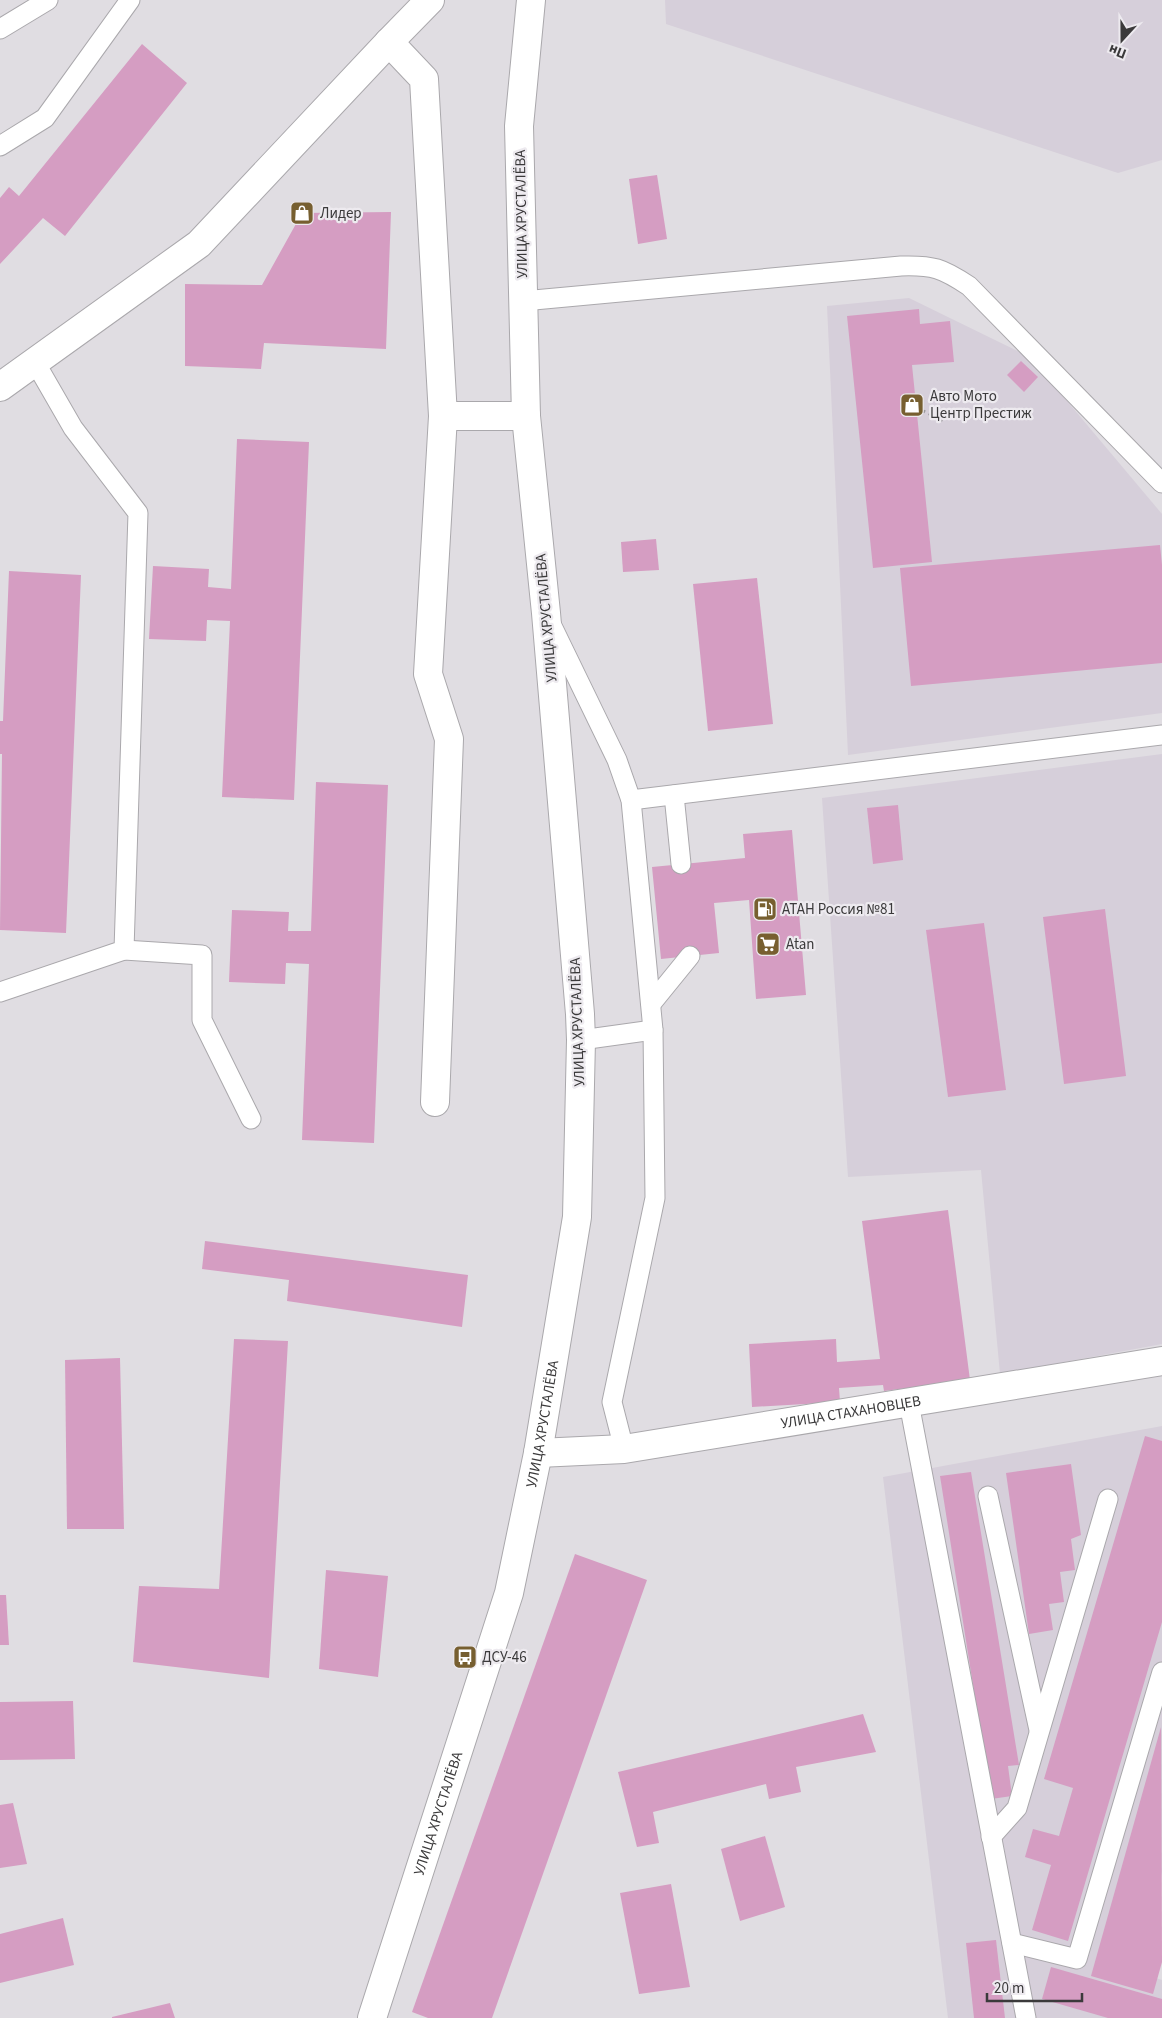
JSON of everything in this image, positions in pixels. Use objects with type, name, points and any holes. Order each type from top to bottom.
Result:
[{"type":"main road","name":"УЛИЦА ХРУСТАЛЁВА","points":[[372,2018],[509,1593],[538,1453],[577,1217],[581,1040],[546,614],[526,416],[520,126],[532,0]]},
{"type":"main road","points":[[0,387],[199,244],[389,42],[420,2]]},
{"type":"main road","points":[[389,42],[424,79],[443,416],[428,674],[449,739],[435,1102]]},
{"type":"main road","points":[[443,416],[526,416]]},
{"type":"main road","name":"УЛИЦА СТАХАНОВЦЕВ","points":[[538,1453],[624,1449],[1162,1361]]},
{"type":"lane","points":[[0,29],[48,0]]},
{"type":"lane","points":[[0,146],[45,118],[130,0]]},
{"type":"lane","points":[[523,301],[925,266],[949,272],[969,286],[1162,482]]},
{"type":"lane","points":[[35,362],[73,428],[138,513],[124,950]]},
{"type":"lane","points":[[546,614],[618,760],[632,800],[653,1030],[655,1198],[612,1402],[624,1449]]},
{"type":"lane","points":[[632,800],[1162,735]]},
{"type":"lane","points":[[674,795],[681,864]]},
{"type":"lane","points":[[0,992],[124,950],[202,955],[202,1020],[251,1120]]},
{"type":"lane","points":[[651,1004],[690,956]]},
{"type":"lane","points":[[581,1040],[653,1030]]},
{"type":"lane","points":[[908,1402],[1026,2018]]},
{"type":"lane","points":[[988,1496],[1040,1731]]},
{"type":"lane","points":[[992,1836],[1017,1808],[1108,1499]]},
{"type":"lane","points":[[1012,1943],[1077,1959],[1162,1672]]},
{"type":"path","points":[[917,408],[946,422]]},
{"type":"shaded area","points":[[665,0],[1162,0],[1162,160],[1118,173],[666,24]]},
{"type":"shaded area","points":[[909,298],[1030,357],[1162,514],[1162,713],[848,755],[827,306]]},
{"type":"shaded area","points":[[1162,754],[1162,1344],[1000,1374],[981,1170],[848,1177],[822,798]]},
{"type":"shaded area","points":[[1162,1426],[1162,1872],[1134,1971],[1162,1980],[1162,2018],[948,2018],[883,1477]]},
{"type":"building","points":[[142,44],[187,83],[65,236],[43,218],[0,264],[0,198],[9,187],[19,196]]},
{"type":"building","points":[[657,175],[667,239],[638,244],[629,179]]},
{"type":"building","points":[[391,212],[386,349],[264,343],[261,369],[185,366],[185,284],[262,285],[302,213]]},
{"type":"building","points":[[919,309],[920,324],[950,321],[954,362],[912,365],[932,562],[873,568],[847,316]]},
{"type":"building","points":[[1021,361],[1038,377],[1024,392],[1007,375]]},
{"type":"building","points":[[237,439],[309,442],[294,800],[222,797],[230,621],[207,620],[206,641],[149,639],[153,566],[209,569],[208,587],[231,589]]},
{"type":"building","points":[[656,539],[659,570],[623,572],[621,542]]},
{"type":"building","points":[[1160,545],[1162,565],[1162,663],[911,686],[900,568]]},
{"type":"building","points":[[9,571],[81,575],[66,933],[0,930],[2,754],[0,754],[0,721],[3,721]]},
{"type":"building","points":[[757,578],[773,724],[708,731],[693,584]]},
{"type":"building","points":[[316,782],[388,785],[374,1143],[302,1140],[309,964],[286,963],[285,984],[229,982],[232,910],[289,912],[288,931],[311,931]]},
{"type":"building","points":[[898,805],[903,860],[873,864],[867,808]]},
{"type":"building","points":[[792,830],[806,995],[756,999],[749,900],[714,903],[719,953],[661,959],[652,867],[745,858],[743,834]]},
{"type":"building","points":[[1105,909],[1126,1076],[1064,1084],[1043,917]]},
{"type":"building","points":[[984,923],[1006,1090],[948,1097],[926,930]]},
{"type":"building","points":[[948,1210],[970,1380],[884,1391],[883,1385],[839,1388],[840,1402],[752,1407],[749,1344],[836,1339],[837,1362],[880,1359],[862,1221]]},
{"type":"building","points":[[205,1241],[468,1275],[462,1327],[287,1301],[289,1280],[202,1269]]},
{"type":"building","points":[[234,1339],[288,1341],[269,1678],[133,1662],[139,1586],[219,1589]]},
{"type":"building","points":[[120,1358],[124,1529],[67,1529],[65,1360]]},
{"type":"building","points":[[1145,1436],[1162,1441],[1162,1622],[1068,1941],[1032,1930],[1051,1865],[1025,1857],[1033,1829],[1059,1836],[1073,1788],[1044,1779]]},
{"type":"building","points":[[1071,1464],[1081,1535],[1071,1539],[1075,1570],[1060,1572],[1064,1602],[1049,1604],[1053,1630],[1029,1634],[1006,1473]]},
{"type":"building","points":[[971,1472],[1019,1765],[1008,1766],[1012,1796],[991,1799],[940,1476]]},
{"type":"building","points":[[575,1554],[647,1580],[492,2018],[428,2018],[412,2012]]},
{"type":"building","points":[[326,1570],[388,1576],[378,1677],[319,1669]]},
{"type":"building","points":[[0,1595],[6,1595],[9,1645],[0,1645]]},
{"type":"building","points":[[73,1701],[75,1759],[0,1760],[0,1702]]},
{"type":"building","points":[[863,1714],[876,1752],[796,1767],[801,1792],[769,1799],[766,1784],[653,1812],[659,1843],[637,1847],[618,1772]]},
{"type":"building","points":[[1161,1727],[1162,1962],[1153,1994],[1091,1976]]},
{"type":"building","points":[[13,1803],[27,1864],[0,1868],[0,1805]]},
{"type":"building","points":[[765,1836],[785,1907],[740,1921],[721,1849]]},
{"type":"building","points":[[671,1884],[690,1987],[639,1994],[620,1893]]},
{"type":"building","points":[[63,1918],[74,1965],[0,1983],[0,1934]]},
{"type":"building","points":[[996,1940],[1005,2018],[974,2018],[966,1943]]},
{"type":"building","points":[[1051,1967],[1162,1999],[1162,2018],[1108,2018],[1042,1999]]},
{"type":"building","points":[[170,2003],[175,2018],[112,2018],[112,2017]]},
{"type":"place","name":"Лидер","points":[[302,213]]},
{"type":"place","name":"Авто Мото Центр Престиж","points":[[912,405]]},
{"type":"place","name":"АТАН Россия №81","points":[[765,909]]},
{"type":"place","name":"Atan","points":[[768,944]]},
{"type":"place","name":"ДСУ-46","points":[[465,1657]]}]
